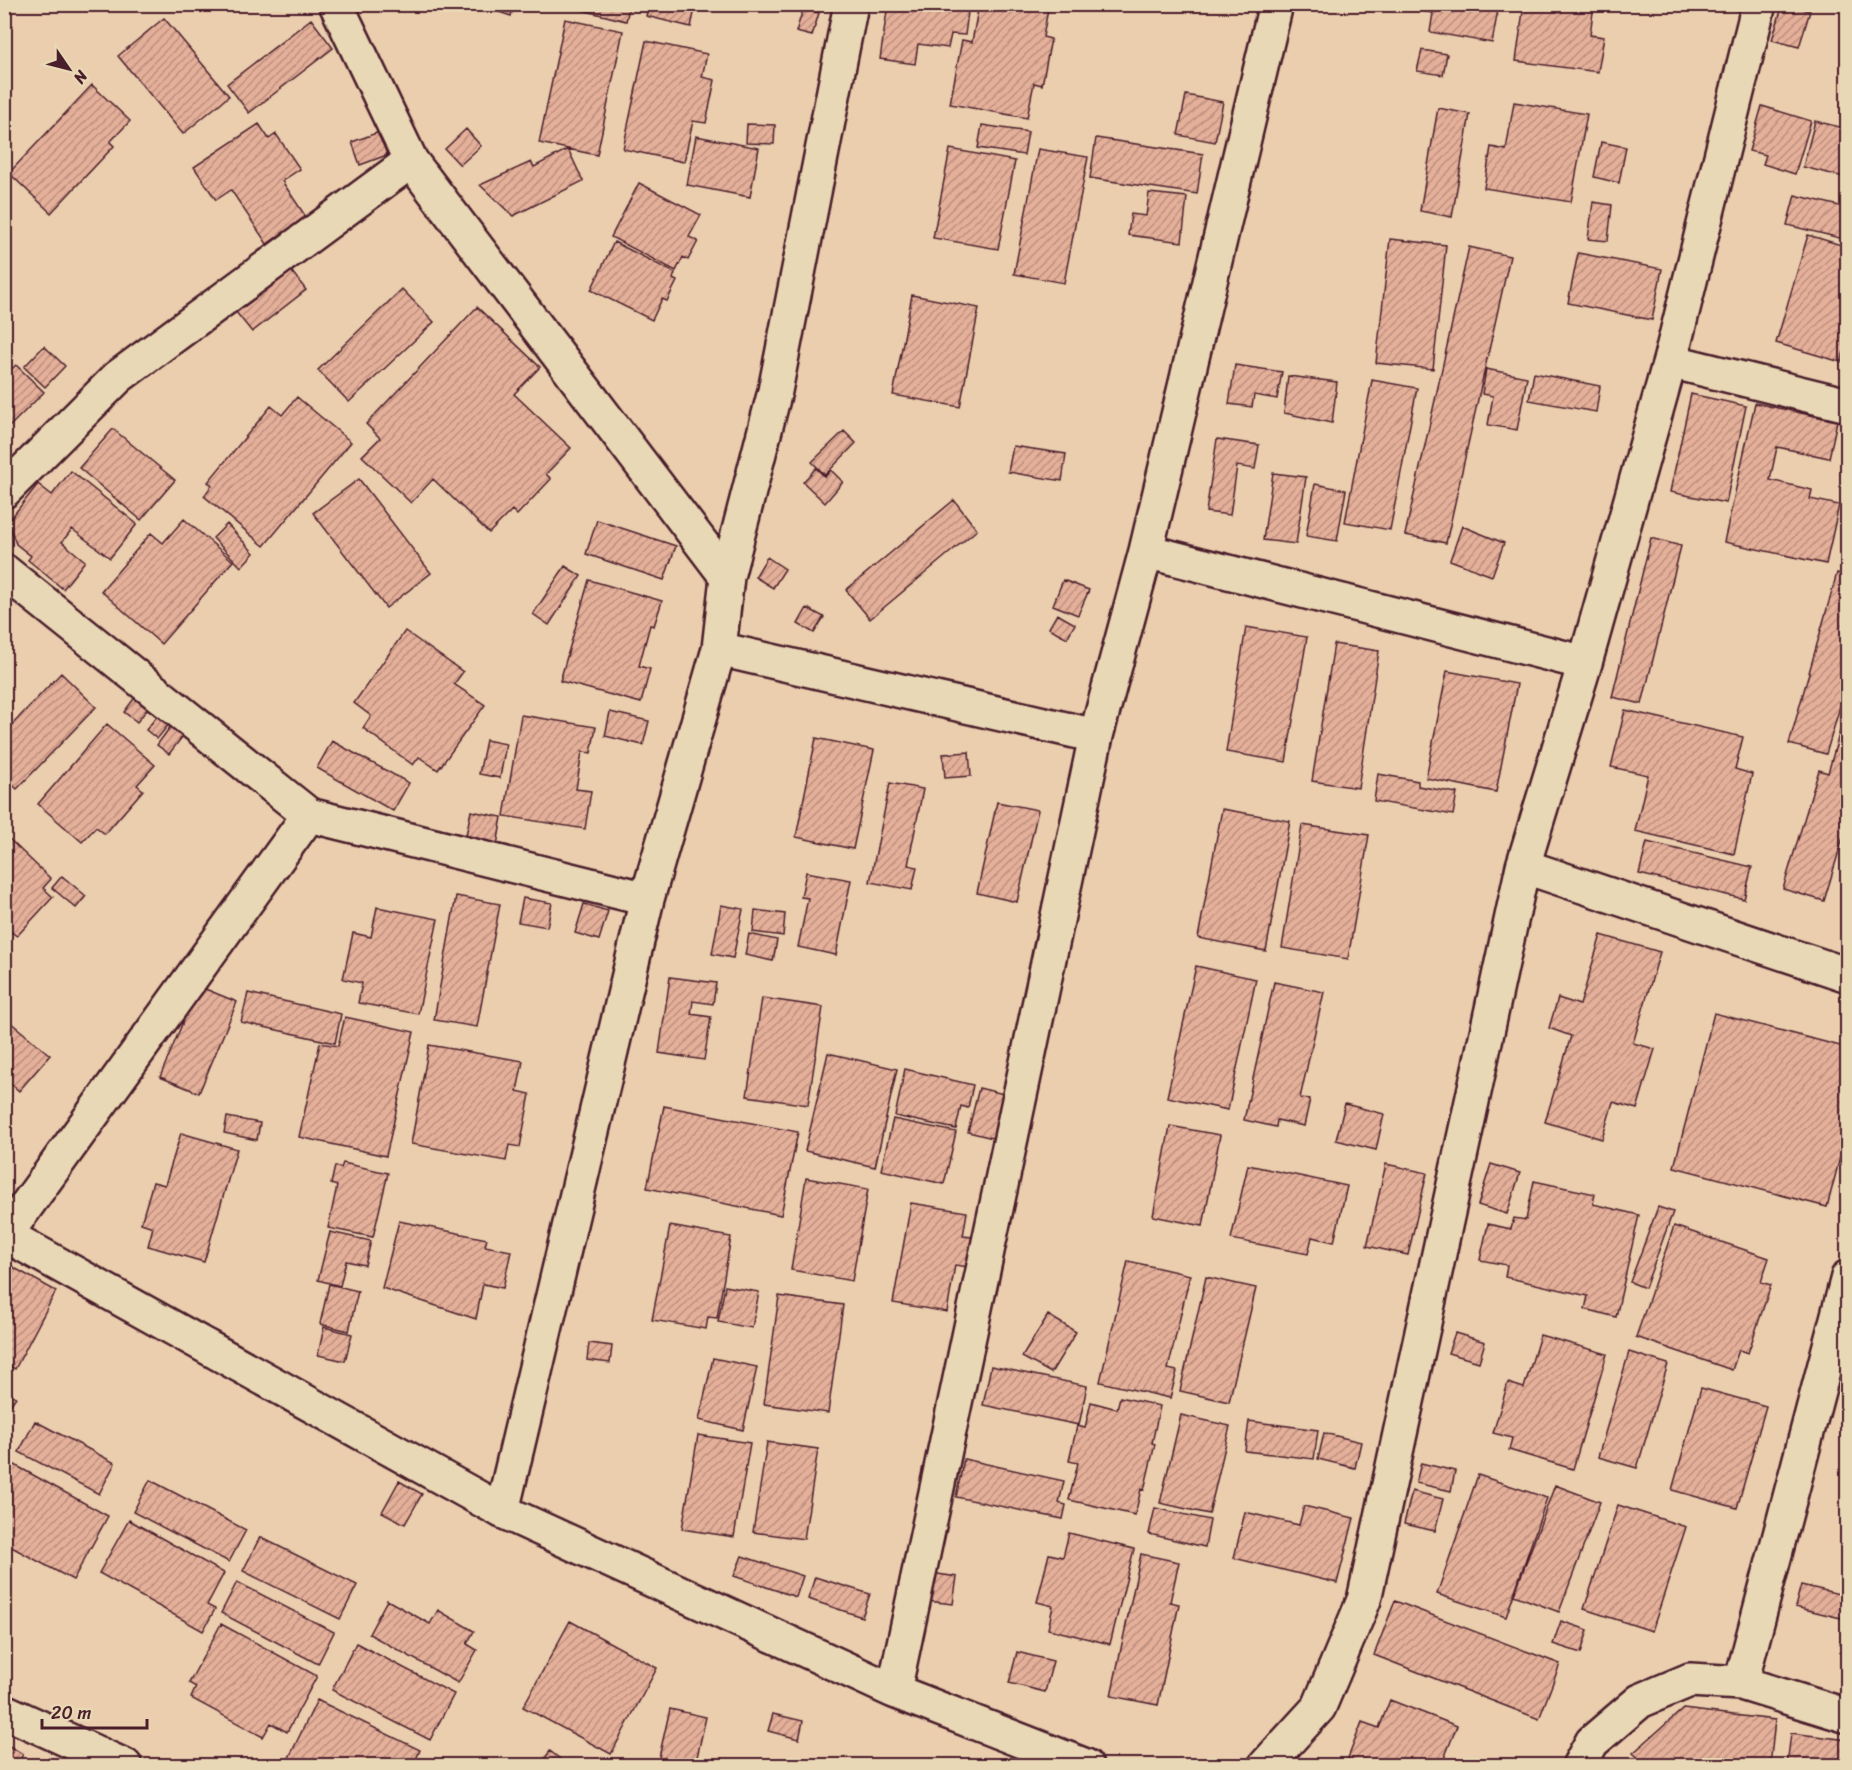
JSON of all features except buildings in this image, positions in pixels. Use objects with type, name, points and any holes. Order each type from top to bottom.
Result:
[{"type":"street","points":[[336,4],[411,161],[727,577]]},
{"type":"street","points":[[502,1511],[647,899],[719,649],[727,577],[774,391],[851,4]]},
{"type":"street","points":[[894,1691],[1096,736],[1146,551],[1276,4]]},
{"type":"street","points":[[1265,1766],[1319,1707],[1364,1600],[1523,866],[1585,663],[1670,361],[1759,4]]},
{"type":"street","points":[[4,491],[118,377],[411,161]]},
{"type":"street","points":[[1670,361],[1848,405]]},
{"type":"street","points":[[1146,551],[1585,663]]},
{"type":"street","points":[[4,571],[309,815],[647,899]]},
{"type":"street","points":[[719,649],[1096,736]]},
{"type":"street","points":[[309,815],[5,1234],[502,1511],[894,1691],[1086,1766]]},
{"type":"street","points":[[1523,866],[1848,975]]},
{"type":"street","points":[[1742,1683],[1848,1277]]},
{"type":"street","points":[[1580,1766],[1592,1742],[1640,1701],[1690,1680],[1742,1683],[1848,1716]]},
{"type":"street","points":[[4,1711],[124,1766]]}]
